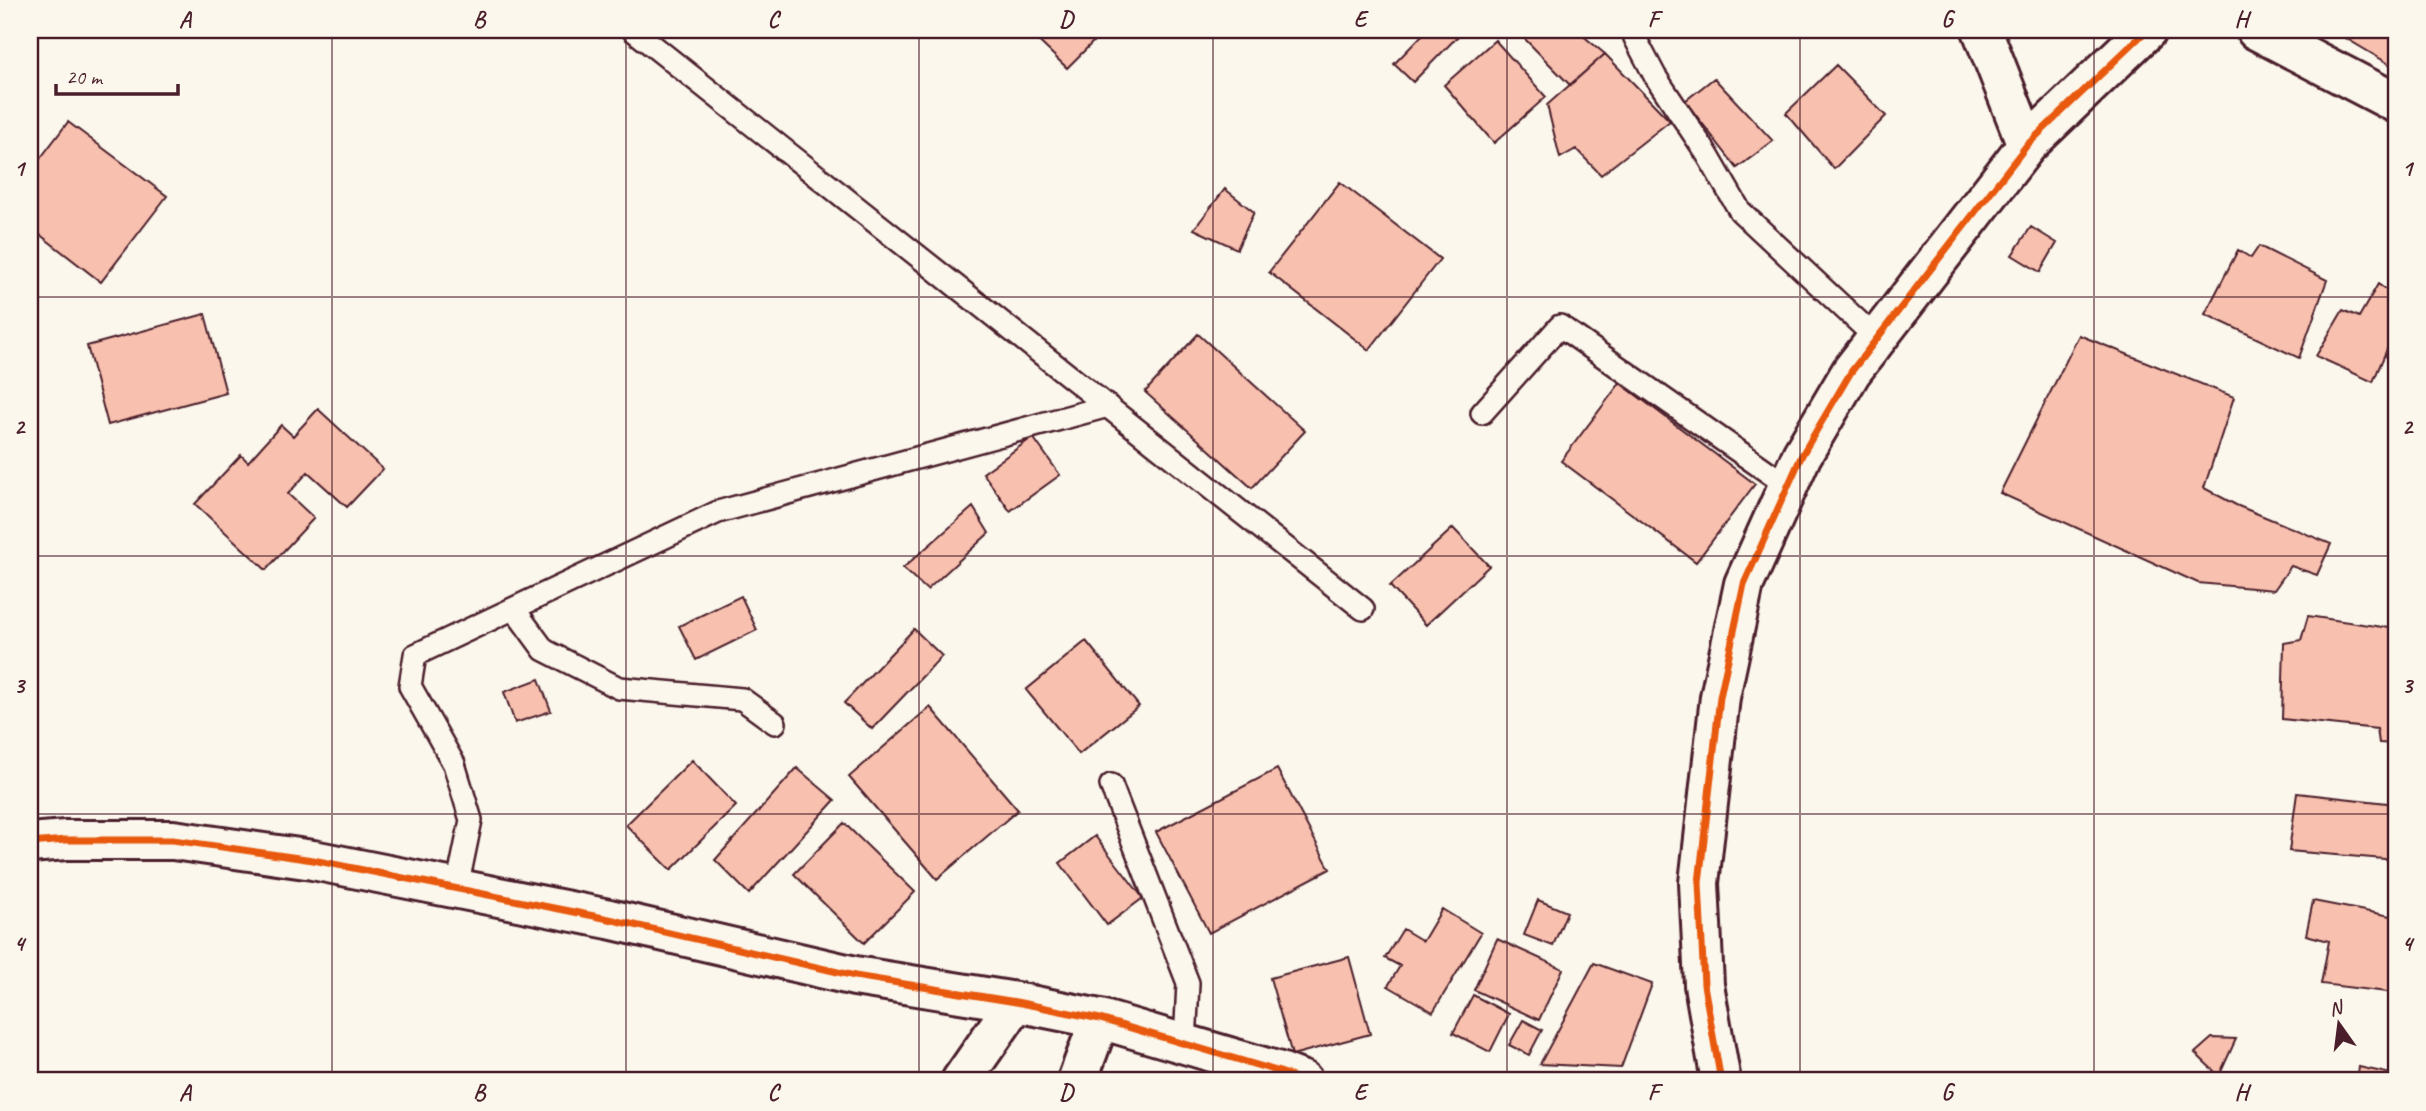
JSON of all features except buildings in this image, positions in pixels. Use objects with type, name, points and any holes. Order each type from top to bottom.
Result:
[{"type":"street","points":[[1982,30],[2027,145]]},
{"type":"street","points":[[1721,1081],[1704,985],[1700,896],[1720,697],[1744,584],[1802,455],[1851,372],[2027,145],[2147,30]]},
{"type":"street","points":[[2256,30],[2396,103]]},
{"type":"street","points":[[30,843],[66,840],[173,840],[313,860],[609,919],[855,976],[1016,1002],[1100,1019],[1303,1081]]},
{"type":"street","points":[[961,1081],[1016,1002]]},
{"type":"street","points":[[1077,1081],[1100,1019]]},
{"type":"lane","points":[[633,30],[1363,609]]},
{"type":"lane","points":[[1642,30],[1636,38],[1655,76],[1707,154],[1740,211],[1877,339]]},
{"type":"lane","points":[[1482,413],[1560,326],[1788,486]]},
{"type":"lane","points":[[457,888],[471,820],[454,764],[410,686],[415,655],[718,512],[1108,406]]},
{"type":"lane","points":[[514,609],[544,649],[619,688],[742,699],[775,723]]},
{"type":"lane","points":[[1111,785],[1188,983],[1185,1044]]},
{"type":"cycle path","points":[[1721,1081],[1704,985],[1699,883],[1720,697],[1744,584],[1802,455],[1851,372],[2027,145],[2147,30]]},
{"type":"cycle path","points":[[30,843],[66,840],[173,840],[313,860],[609,919],[855,976],[1016,1002],[1100,1019],[1303,1081]]}]
